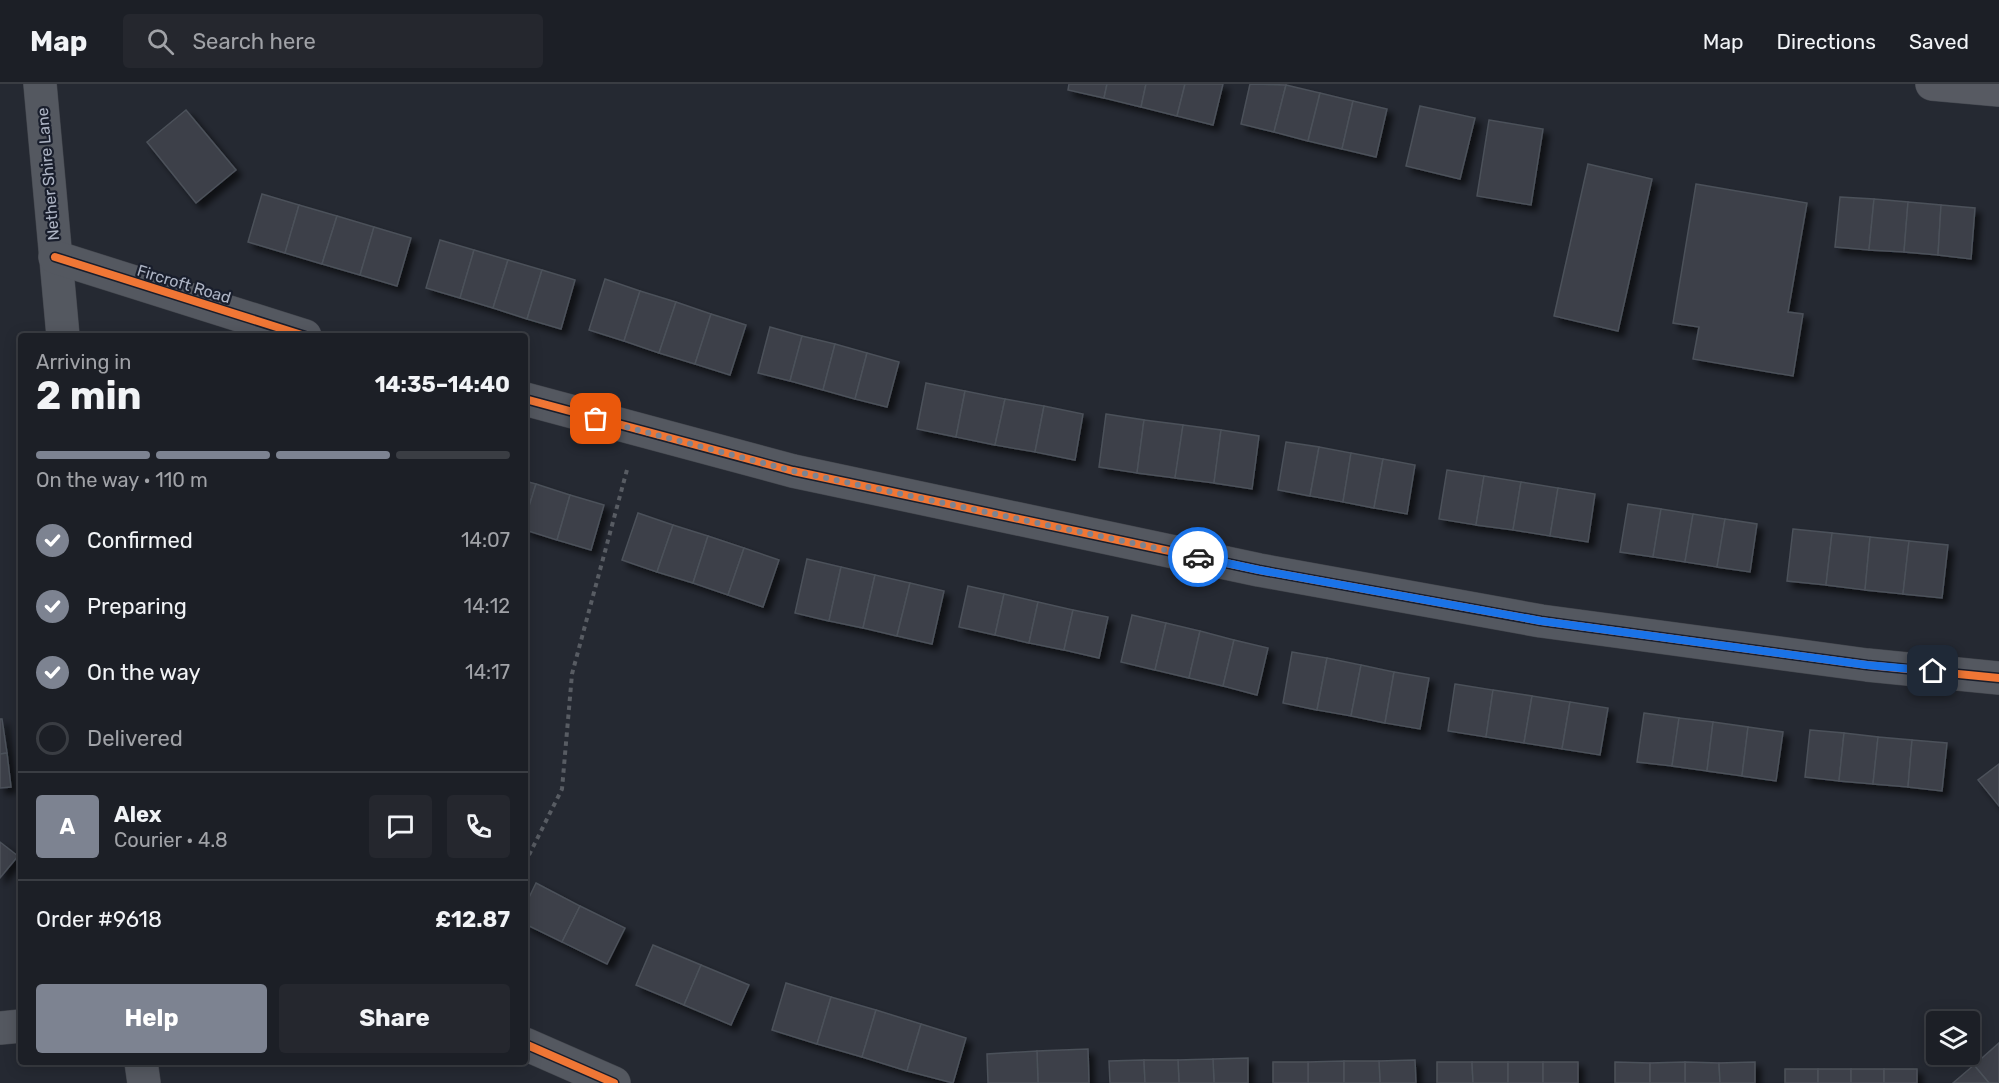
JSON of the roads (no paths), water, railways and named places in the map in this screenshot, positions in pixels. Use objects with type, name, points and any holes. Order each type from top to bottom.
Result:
[{"type":"main road","points":[[1932,84],[1999,90]]},
{"type":"street","name":"Nether Shire Lane","points":[[40,84],[63,333]]},
{"type":"street","name":"Fircroft Road","points":[[55,257],[295,333]]},
{"type":"street","points":[[528,400],[793,471],[1259,570],[1541,621],[1867,665],[1999,678]]},
{"type":"street","points":[[0,1028],[18,1026]]},
{"type":"street","points":[[528,1045],[614,1083]]},
{"type":"street","points":[[141,1065],[144,1083]]}]
